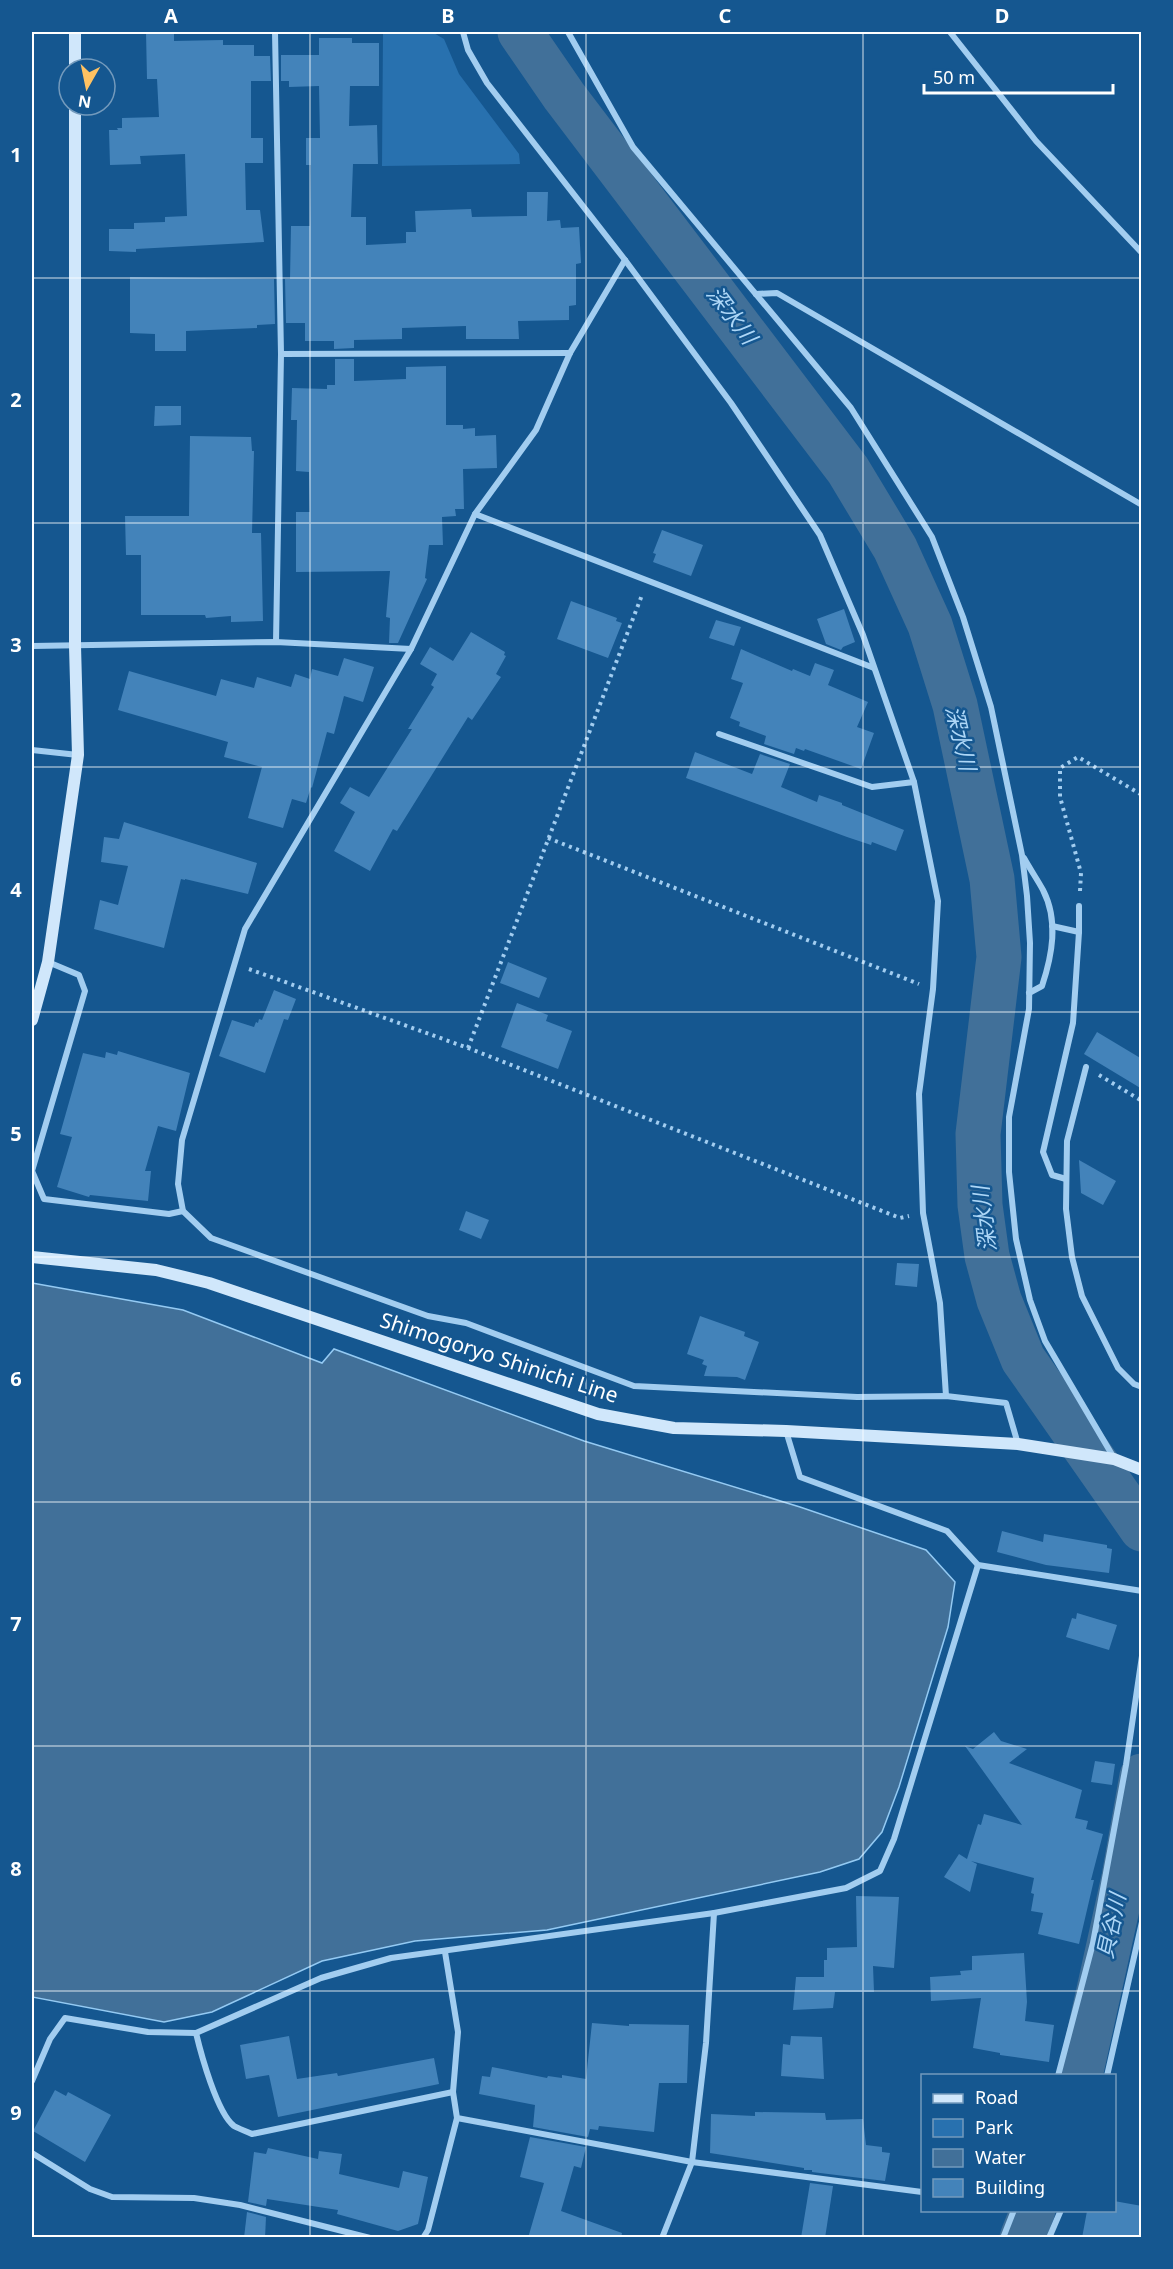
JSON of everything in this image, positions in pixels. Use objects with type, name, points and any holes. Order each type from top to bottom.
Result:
[{"type":"main road","points":[[75,32],[75,57]]},
{"type":"main road","points":[[32,1020],[48,962],[78,755],[75,646],[75,117]]},
{"type":"main road","name":"Shimogoryo Shinichi Line","points":[[32,1257],[145,1269],[209,1283],[598,1414],[674,1428],[786,1431],[1018,1444],[1114,1459],[1142,1470]]},
{"type":"street","points":[[275,32],[281,354],[276,642]]},
{"type":"street","points":[[463,32],[468,50],[487,83],[625,260],[731,403],[820,535],[863,635],[914,782],[938,901],[933,989],[919,1094],[923,1213],[940,1303],[945,1396]]},
{"type":"street","points":[[568,32],[633,147],[851,408],[932,537],[963,617],[991,707],[1022,855],[1030,944],[1029,1010],[1009,1117],[1009,1172],[1016,1239],[1030,1300],[1045,1341],[1114,1459]]},
{"type":"street","points":[[950,32],[1036,141],[1142,253]]},
{"type":"street","points":[[625,260],[570,353],[536,430],[475,513],[411,649],[245,929],[182,1140],[178,1184],[183,1211],[211,1238],[428,1316],[466,1323],[634,1386],[857,1397],[945,1396],[1006,1403],[1018,1444]]},
{"type":"street","points":[[756,294],[777,293],[1142,505]]},
{"type":"street","points":[[281,354],[570,353]]},
{"type":"street","points":[[475,513],[874,668]]},
{"type":"street","points":[[32,646],[276,642],[411,649]]},
{"type":"street","points":[[719,734],[872,787],[914,782]]},
{"type":"street","points":[[32,750],[78,755]]},
{"type":"street","points":[[1022,855],[1045,893],[1052,926],[1052,957],[1042,987],[1029,993]]},
{"type":"street","points":[[1066,1179],[1052,1174],[1043,1152],[1073,1023],[1079,906]]},
{"type":"street","points":[[1052,926],[1079,932]]},
{"type":"street","points":[[48,962],[79,975],[85,991],[32,1171],[44,1199],[169,1214],[183,1211]]},
{"type":"street","points":[[1086,1067],[1066,1141],[1066,1209],[1071,1247],[1082,1296],[1118,1368],[1134,1384],[1142,1387]]},
{"type":"street","points":[[786,1431],[800,1478],[947,1531],[978,1565],[1142,1591]]},
{"type":"street","points":[[32,2081],[50,2039],[65,2018],[148,2032],[196,2033],[321,1978],[391,1958],[714,1913],[846,1888],[880,1871],[894,1839],[978,1565]]},
{"type":"street","points":[[1059,2074],[1093,1943],[1126,1765],[1142,1656]]},
{"type":"street","points":[[662,2238],[692,2162],[706,2043],[714,1913]]},
{"type":"street","points":[[1107,2074],[1142,1922]]},
{"type":"street","points":[[423,2238],[428,2230],[448,2160],[457,2118],[453,2092],[458,2032],[445,1952]]},
{"type":"street","points":[[196,2033],[204,2065],[222,2108],[233,2125],[252,2134],[453,2092]]},
{"type":"street","points":[[457,2118],[692,2162],[921,2192]]},
{"type":"street","points":[[32,2153],[90,2189],[111,2197],[194,2198],[217,2201],[370,2238]]},
{"type":"street","points":[[1003,2238],[1014,2212]]},
{"type":"street","points":[[1049,2238],[1061,2212]]},
{"type":"path","points":[[468,1048],[647,580]]},
{"type":"path","points":[[1079,906],[1081,873],[1060,797],[1060,768],[1078,757],[1142,795]]},
{"type":"path","points":[[548,838],[933,989]]},
{"type":"path","points":[[235,963],[468,1048],[900,1218],[923,1213]]},
{"type":"path","points":[[1086,1067],[1142,1101]]},
{"type":"green space","points":[[383,32],[432,32],[444,39],[459,74],[519,154],[520,164],[382,166]]},
{"type":"water","points":[[32,1283],[183,1310],[322,1363],[334,1349],[584,1441],[800,1507],[926,1550],[955,1582],[948,1627],[899,1787],[882,1832],[859,1859],[820,1872],[547,1930],[415,1941],[322,1961],[212,2012],[164,2022],[32,1997]]},
{"type":"building","points":[[146,32],[174,32],[174,41],[223,40],[223,45],[254,45],[254,56],[270,56],[271,81],[251,81],[251,138],[263,138],[263,163],[245,163],[246,210],[260,210],[264,242],[136,249],[136,252],[109,251],[109,229],[134,229],[134,223],[165,222],[165,217],[187,216],[185,154],[140,156],[141,164],[110,165],[109,130],[122,128],[122,118],[159,117],[157,79],[147,79]]},
{"type":"building","points":[[319,38],[352,38],[352,43],[379,43],[379,86],[350,86],[349,126],[377,125],[378,164],[353,164],[351,217],[366,217],[366,245],[406,243],[406,232],[416,232],[415,211],[471,209],[472,217],[527,216],[527,192],[548,192],[547,221],[560,220],[561,228],[579,227],[581,263],[576,264],[576,305],[569,306],[569,320],[518,321],[519,339],[466,339],[466,326],[402,328],[402,339],[354,340],[354,348],[334,349],[334,341],[305,341],[305,323],[286,323],[285,279],[290,279],[291,226],[310,226],[311,165],[306,165],[306,138],[320,138],[319,86],[289,87],[289,81],[281,81],[281,55],[319,55]]},
{"type":"building","points":[[130,277],[274,279],[275,324],[257,325],[257,328],[186,331],[186,351],[155,351],[155,334],[130,333]]},
{"type":"building","points":[[335,359],[354,359],[354,381],[406,379],[406,367],[446,366],[446,425],[463,425],[463,429],[475,428],[475,436],[496,435],[497,468],[463,469],[464,509],[455,509],[456,516],[442,517],[443,545],[429,545],[425,578],[427,579],[398,643],[389,643],[390,618],[386,617],[390,571],[296,572],[296,512],[310,512],[309,472],[296,471],[297,420],[291,420],[292,388],[327,389],[327,385],[335,385]]},
{"type":"building","points":[[155,406],[181,406],[181,425],[154,426]]},
{"type":"building","points":[[190,436],[251,437],[252,451],[254,451],[252,533],[261,533],[263,621],[231,622],[231,616],[206,618],[205,615],[141,615],[141,555],[126,555],[125,516],[189,516]]},
{"type":"building","points":[[662,530],[703,545],[691,576],[653,562],[656,554],[653,553]]},
{"type":"building","points":[[571,601],[617,618],[616,621],[622,623],[608,658],[557,639]]},
{"type":"building","points":[[844,609],[855,642],[841,650],[826,644],[817,619]]},
{"type":"building","points":[[716,620],[741,627],[734,646],[709,638]]},
{"type":"building","points":[[471,632],[505,652],[506,656],[496,674],[501,677],[472,720],[468,717],[397,831],[393,829],[370,871],[334,851],[355,812],[340,803],[350,787],[369,797],[412,729],[408,729],[434,687],[431,685],[437,674],[420,664],[430,647],[453,661]]},
{"type":"building","points":[[741,649],[792,671],[793,669],[810,676],[815,663],[834,670],[828,685],[868,702],[857,727],[874,733],[861,769],[805,749],[804,751],[796,748],[794,754],[764,744],[766,736],[739,726],[740,722],[730,718],[743,683],[731,679]]},
{"type":"building","points":[[344,658],[374,667],[363,702],[344,696],[334,734],[327,732],[306,803],[292,799],[283,828],[248,818],[262,767],[224,757],[228,742],[118,710],[129,671],[216,696],[221,679],[254,688],[257,677],[291,687],[295,674],[310,679],[312,669],[338,676]]},
{"type":"building","points":[[695,752],[752,774],[760,754],[790,764],[781,787],[817,802],[819,795],[842,803],[842,805],[904,830],[896,851],[872,842],[871,845],[847,837],[686,778]]},
{"type":"building","points":[[124,822],[257,863],[248,894],[181,879],[164,948],[94,929],[100,900],[118,905],[128,866],[101,862],[104,837],[119,839]]},
{"type":"building","points":[[508,962],[547,978],[539,998],[500,983]]},
{"type":"building","points":[[274,990],[296,999],[288,1020],[284,1019],[265,1073],[219,1056],[232,1020],[254,1027],[259,1019],[262,1020]]},
{"type":"building","points":[[517,1003],[548,1015],[546,1021],[572,1031],[558,1069],[501,1047]]},
{"type":"building","points":[[1097,1032],[1142,1059],[1142,1089],[1084,1054]]},
{"type":"building","points":[[118,1051],[190,1073],[176,1131],[158,1126],[145,1171],[151,1171],[148,1201],[90,1195],[89,1197],[57,1187],[72,1137],[60,1134],[83,1053],[105,1058],[106,1052],[117,1055]]},
{"type":"building","points":[[1079,1160],[1116,1181],[1103,1205],[1081,1193]]},
{"type":"building","points":[[466,1211],[489,1220],[481,1239],[459,1230]]},
{"type":"building","points":[[897,1263],[919,1264],[917,1287],[895,1285]]},
{"type":"building","points":[[700,1316],[745,1332],[744,1336],[759,1342],[745,1380],[737,1377],[704,1376],[707,1366],[702,1364],[704,1360],[687,1354]]},
{"type":"building","points":[[1002,1531],[1043,1542],[1044,1534],[1107,1545],[1107,1548],[1112,1549],[1109,1573],[1046,1565],[997,1552]]},
{"type":"building","points":[[1077,1613],[1117,1625],[1109,1650],[1066,1637],[1072,1618],[1076,1619]]},
{"type":"building","points":[[994,1732],[1001,1741],[1027,1749],[1009,1763],[1082,1790],[1075,1818],[1088,1821],[1086,1829],[1103,1834],[1091,1880],[1094,1880],[1079,1944],[1038,1934],[1043,1913],[1031,1911],[1034,1878],[971,1861],[977,1864],[970,1892],[944,1877],[959,1854],[967,1859],[978,1824],[981,1825],[984,1814],[1022,1825],[965,1746],[973,1749]]},
{"type":"building","points":[[1095,1761],[1115,1764],[1112,1785],[1091,1782]]},
{"type":"building","points":[[856,1896],[899,1897],[894,1968],[873,1966],[874,1992],[835,1992],[833,2008],[793,2010],[796,1977],[824,1977],[827,1948],[857,1947]]},
{"type":"building","points":[[1024,1953],[1027,2002],[1025,2021],[1054,2025],[1049,2062],[1000,2055],[1000,2053],[973,2048],[981,1998],[931,2001],[930,1977],[961,1975],[960,1971],[972,1970],[972,1956]]},
{"type":"building","points":[[592,2023],[629,2026],[629,2024],[689,2025],[687,2083],[659,2083],[654,2132],[599,2126],[598,2130],[590,2129],[588,2137],[533,2127],[535,2105],[479,2094],[482,2076],[490,2077],[492,2067],[547,2078],[548,2076],[562,2078],[562,2075],[586,2079]]},
{"type":"building","points":[[289,2036],[297,2079],[337,2073],[338,2076],[434,2058],[439,2084],[278,2117],[269,2075],[246,2079],[240,2045]]},
{"type":"building","points":[[791,2036],[822,2037],[824,2079],[781,2076],[783,2044],[790,2045]]},
{"type":"building","points":[[55,2090],[66,2096],[68,2092],[111,2115],[85,2162],[33,2131]]},
{"type":"building","points":[[755,2112],[825,2113],[826,2120],[863,2119],[866,2145],[882,2147],[882,2152],[890,2153],[885,2181],[812,2172],[804,2168],[710,2153],[711,2114],[755,2116]]},
{"type":"building","points":[[530,2137],[586,2147],[581,2168],[574,2166],[561,2211],[622,2233],[621,2238],[528,2238],[544,2183],[520,2177]]},
{"type":"building","points":[[268,2148],[318,2159],[319,2151],[342,2154],[339,2174],[399,2188],[403,2171],[428,2177],[418,2224],[398,2231],[337,2214],[338,2210],[267,2199],[266,2206],[248,2202],[254,2152],[266,2154]]},
{"type":"building","points":[[810,2183],[833,2186],[825,2238],[801,2238]]},
{"type":"building","points":[[1116,2201],[1142,2206],[1142,2238],[1082,2238],[1087,2212],[1116,2212]]},
{"type":"building","points":[[247,2212],[266,2217],[265,2238],[244,2238]]},
{"type":"waterway","name":"深水川","points":[[520,32],[564,96],[848,470],[895,548],[930,625],[955,705],[992,879],[999,957],[978,1134],[980,1205],[987,1256],[999,1300],[1023,1359],[1142,1529]]},
{"type":"waterway","name":"貝谷川","points":[[1080,2074],[1124,1877],[1142,1776]]},
{"type":"waterway","name":"貝谷川","points":[[1022,2238],[1032,2212]]}]
